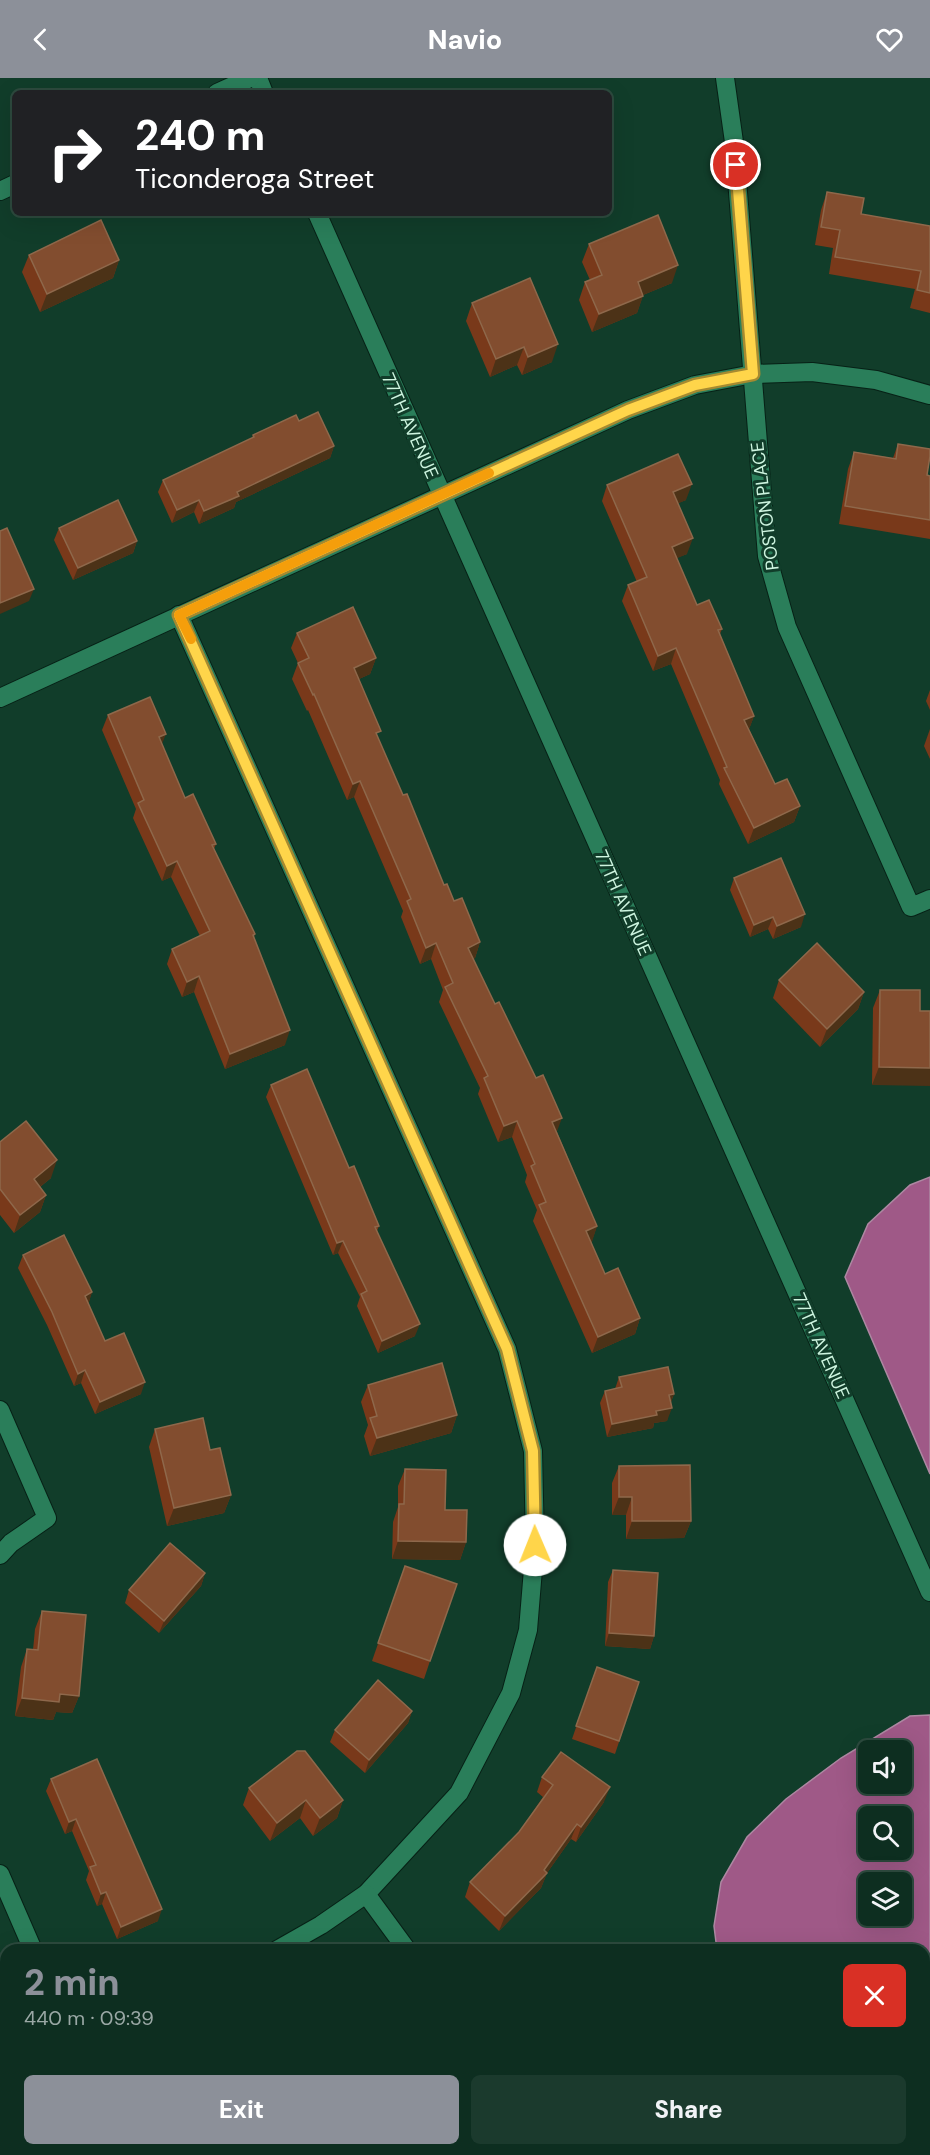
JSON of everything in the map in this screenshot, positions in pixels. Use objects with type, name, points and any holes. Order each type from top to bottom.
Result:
[{"type":"street","points":[[224,90],[250,78]]},
{"type":"street","name":"POSTON PLACE","points":[[724,78],[734,142],[767,556],[787,627],[911,907],[930,899]]},
{"type":"street","name":"77TH AVENUE","points":[[318,216],[930,1592]]},
{"type":"street","points":[[0,698],[628,410],[695,385],[753,374],[812,372],[876,380],[930,395]]},
{"type":"street","points":[[179,615],[507,1349],[533,1451],[535,1545],[528,1630],[511,1693],[459,1793],[366,1894],[287,1944]]},
{"type":"street","points":[[0,1410],[46,1518],[11,1543],[0,1555]]},
{"type":"street","points":[[0,1874],[30,1944]]},
{"type":"street","points":[[366,1894],[403,1944]]},
{"type":"shaded area","points":[[930,1177],[930,1474],[845,1277],[868,1224],[910,1185]]},
{"type":"shaded area","points":[[930,1715],[930,1944],[716,1944],[714,1926],[721,1882],[747,1837],[786,1799],[858,1748],[858,1794],[912,1794],[912,1740],[871,1740],[910,1716]]},
{"type":"building","points":[[827,192],[864,198],[861,214],[930,226],[930,293],[917,290],[921,271],[835,257],[840,230],[821,227]]},
{"type":"building","points":[[658,215],[678,265],[638,282],[643,296],[599,314],[585,282],[602,275],[589,244]]},
{"type":"building","points":[[101,220],[119,260],[47,294],[29,255]]},
{"type":"building","points":[[530,278],[558,344],[528,357],[524,347],[496,359],[472,303]]},
{"type":"building","points":[[318,412],[334,446],[237,492],[239,496],[204,511],[199,500],[177,510],[163,480],[296,415],[299,421]]},
{"type":"building","points":[[898,444],[930,449],[927,475],[930,476],[930,520],[845,506],[854,452],[896,459]]},
{"type":"building","points":[[678,454],[692,484],[673,492],[693,538],[672,547],[697,605],[709,600],[722,629],[718,630],[754,716],[744,720],[775,784],[787,779],[800,806],[754,828],[724,768],[727,767],[676,648],[658,656],[628,585],[647,577],[607,485]]},
{"type":"building","points":[[118,500],[137,541],[78,568],[59,528]]},
{"type":"building","points":[[7,528],[34,589],[0,603],[0,531]]},
{"type":"building","points":[[353,607],[376,658],[354,668],[381,731],[376,733],[403,795],[407,794],[444,885],[447,884],[454,901],[462,898],[480,942],[468,948],[495,1004],[499,1002],[536,1078],[543,1075],[562,1118],[552,1122],[597,1226],[586,1231],[605,1274],[618,1268],[640,1318],[598,1337],[539,1205],[546,1202],[531,1166],[535,1164],[517,1121],[504,1126],[484,1078],[488,1076],[445,987],[453,983],[436,943],[426,948],[407,901],[411,899],[360,781],[353,784],[298,663],[309,658],[297,633]]},
{"type":"building","points":[[150,697],[166,734],[159,737],[185,798],[193,794],[216,844],[212,845],[255,934],[253,935],[290,1030],[230,1054],[199,976],[187,982],[172,949],[210,931],[177,861],[167,866],[138,803],[144,800],[108,715]]},
{"type":"building","points":[[781,858],[805,914],[777,926],[773,917],[754,925],[734,878]]},
{"type":"building","points":[[817,943],[864,992],[827,1029],[779,980]]},
{"type":"building","points":[[880,990],[920,990],[920,1011],[930,1011],[930,1068],[879,1067]]},
{"type":"building","points":[[307,1069],[349,1168],[354,1166],[379,1226],[375,1227],[420,1324],[382,1341],[361,1294],[367,1291],[343,1241],[337,1243],[271,1085]]},
{"type":"building","points":[[26,1121],[57,1160],[34,1179],[46,1195],[20,1215],[0,1189],[0,1142]]},
{"type":"building","points":[[64,1235],[92,1292],[85,1296],[105,1341],[124,1333],[145,1382],[100,1402],[85,1370],[78,1374],[52,1312],[23,1255]]},
{"type":"building","points":[[442,1363],[457,1415],[377,1438],[370,1418],[377,1416],[368,1385]]},
{"type":"building","points":[[668,1367],[674,1394],[669,1395],[672,1408],[656,1411],[657,1415],[612,1424],[605,1391],[622,1387],[619,1377]]},
{"type":"building","points":[[203,1418],[210,1450],[220,1448],[231,1495],[174,1508],[155,1429]]},
{"type":"building","points":[[690,1465],[691,1521],[632,1521],[632,1497],[619,1497],[619,1466]]},
{"type":"building","points":[[405,1469],[446,1470],[445,1510],[467,1510],[466,1542],[398,1541],[399,1504],[404,1504]]},
{"type":"building","points":[[170,1543],[205,1573],[164,1621],[129,1590]]},
{"type":"building","points":[[405,1566],[457,1584],[430,1661],[378,1643]]},
{"type":"building","points":[[613,1570],[658,1573],[654,1636],[609,1633]]},
{"type":"building","points":[[42,1611],[86,1615],[79,1696],[60,1694],[59,1702],[22,1698],[27,1649],[38,1650]]},
{"type":"building","points":[[597,1667],[639,1682],[619,1741],[576,1726]]},
{"type":"building","points":[[378,1680],[412,1711],[369,1760],[335,1730]]},
{"type":"building","points":[[297,1751],[305,1751],[343,1800],[320,1818],[306,1800],[277,1823],[249,1788]]},
{"type":"building","points":[[561,1752],[610,1787],[581,1827],[577,1824],[544,1870],[547,1873],[505,1916],[470,1882],[519,1832],[553,1785],[542,1777]]},
{"type":"building","points":[[97,1759],[162,1909],[121,1927],[106,1892],[101,1894],[90,1867],[96,1865],[76,1819],[69,1822],[51,1779]]},
{"type":"slow traffic","points":[[191,639],[179,615],[489,473]]},
{"type":"route","points":[[535,1545],[533,1451],[507,1349],[179,615],[628,410],[695,385],[753,374],[736,165]]}]
